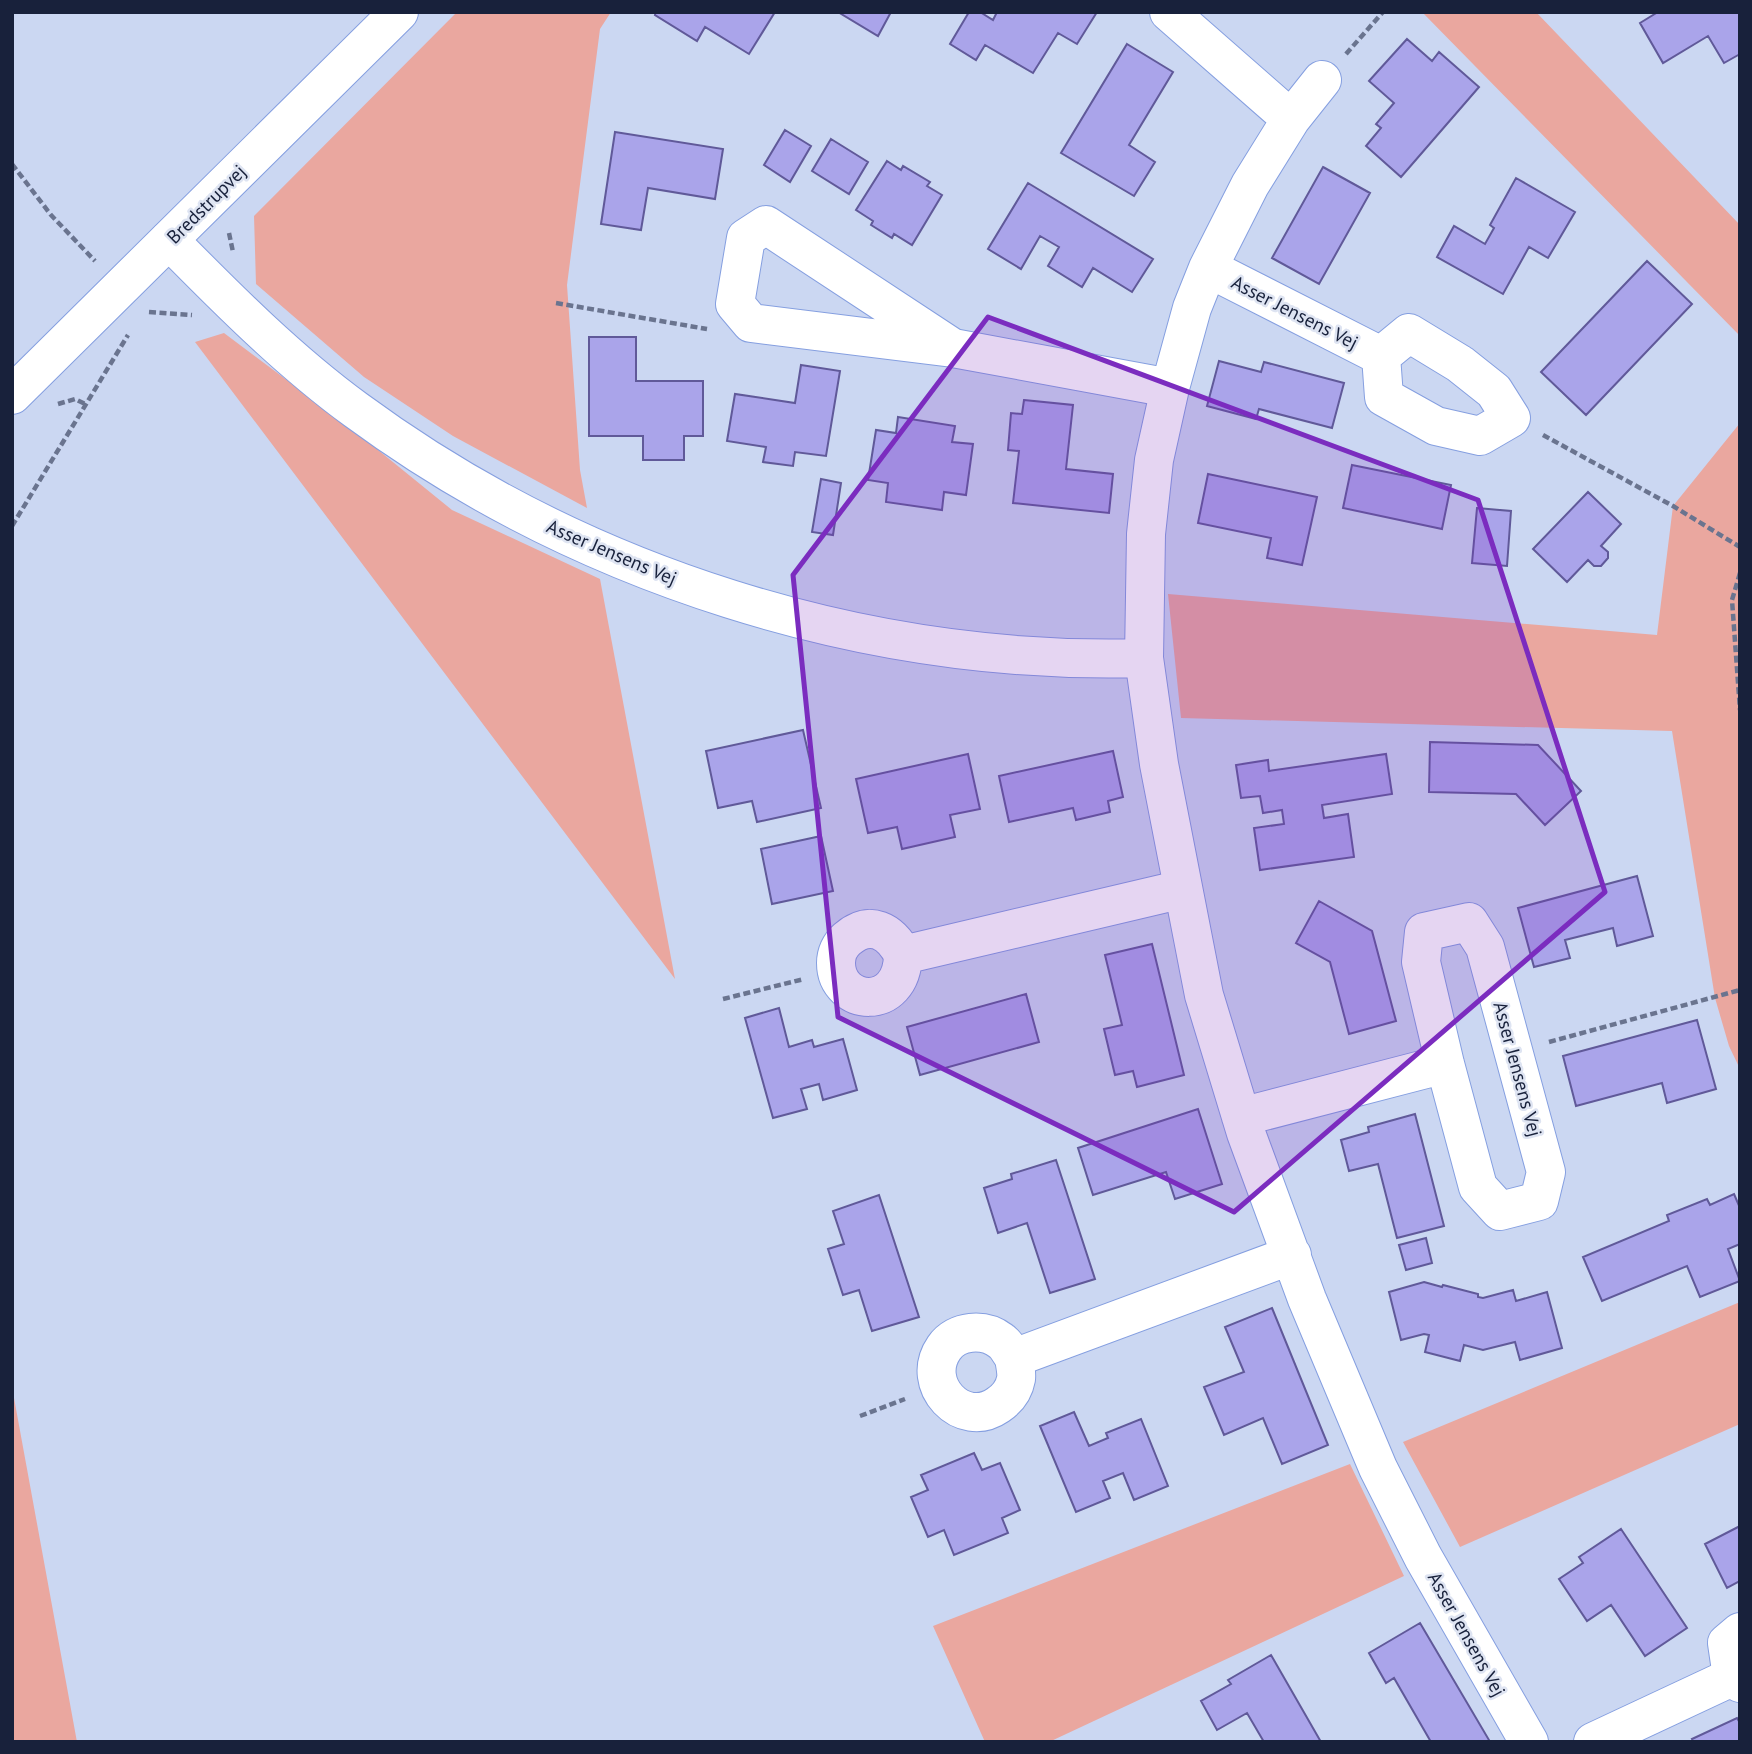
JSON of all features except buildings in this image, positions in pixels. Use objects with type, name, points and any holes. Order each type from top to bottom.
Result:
[{"type":"street","name":"Bredstrupvej","points":[[12,395],[399,12]]},
{"type":"street","points":[[1169,12],[1291,119]]},
{"type":"street","name":"Asser Jensens Vej","points":[[1322,80],[1291,119],[1250,185],[1208,268],[1192,308],[1154,460],[1146,534],[1144,658],[1159,764],[1204,995],[1241,1117],[1307,1299],[1378,1468],[1423,1557],[1529,1742]]},
{"type":"street","points":[[953,348],[765,225],[746,238],[735,304],[751,323],[953,348],[1170,388]]},
{"type":"street","name":"Asser Jensens Vej","points":[[169,240],[224,295],[354,409],[415,452],[486,493],[582,542],[667,577],[804,620],[905,640],[988,651],[1092,659],[1144,658]]},
{"type":"street","name":"Asser Jensens Vej","points":[[1208,268],[1381,356]]},
{"type":"street","name":"Asser Jensens Vej","points":[[1409,333],[1460,364],[1494,391],[1511,418],[1479,436],[1436,426],[1384,397],[1381,356],[1409,333]]},
{"type":"street","points":[[836,971],[842,985],[854,994],[870,998],[884,994],[896,984],[903,971],[903,955],[1184,889]]},
{"type":"street","name":"Asser Jensens Vej","points":[[1469,922],[1485,947],[1546,1172],[1539,1201],[1500,1211],[1478,1187],[1445,1064],[1421,962],[1424,932],[1469,922]]},
{"type":"street","points":[[1241,1117],[1445,1064]]},
{"type":"street","points":[[1014,1358],[1292,1255]]},
{"type":"street","points":[[983,1332],[1002,1341],[1014,1358],[1017,1379],[1008,1398],[990,1410],[970,1412],[950,1404],[938,1387],[936,1366],[944,1347],[961,1334],[983,1332]]},
{"type":"street","points":[[1593,1742],[1736,1680],[1727,1643],[1740,1632]]},
{"type":"path","points":[[1322,80],[1383,12]]},
{"type":"path","points":[[12,164],[51,215],[98,264]]},
{"type":"path","points":[[556,303],[718,331],[744,315]]},
{"type":"path","points":[[139,317],[146,312]]},
{"type":"path","points":[[12,526],[133,328]]},
{"type":"path","points":[[1511,418],[1673,506],[1740,547]]},
{"type":"path","points":[[1740,573],[1732,600],[1740,710]]},
{"type":"path","points":[[723,999],[836,971]]},
{"type":"path","points":[[1514,1051],[1740,990]]},
{"type":"path","points":[[860,1416],[938,1387]]},
{"type":"highlighted area","points":[[988,317],[1478,500],[1605,892],[1234,1212],[838,1017],[793,575]]},
{"type":"shaded area","points":[[457,12],[611,12],[600,29],[567,285],[580,470],[587,508],[453,436],[364,377],[256,284],[254,216]]},
{"type":"shaded area","points":[[1422,12],[1536,12],[1740,225],[1740,336]]},
{"type":"shaded area","points":[[224,333],[351,428],[452,510],[600,579],[675,979],[195,342]]},
{"type":"shaded area","points":[[1740,423],[1740,1069],[1729,1046],[1715,998],[1672,731],[1181,718],[1168,594],[1657,635],[1673,506]]},
{"type":"shaded area","points":[[1740,1302],[1740,1424],[1460,1547],[1403,1442]]},
{"type":"shaded area","points":[[12,1387],[77,1742],[12,1742]]},
{"type":"shaded area","points":[[1350,1464],[1404,1576],[1049,1742],[985,1742],[933,1626]]}]
